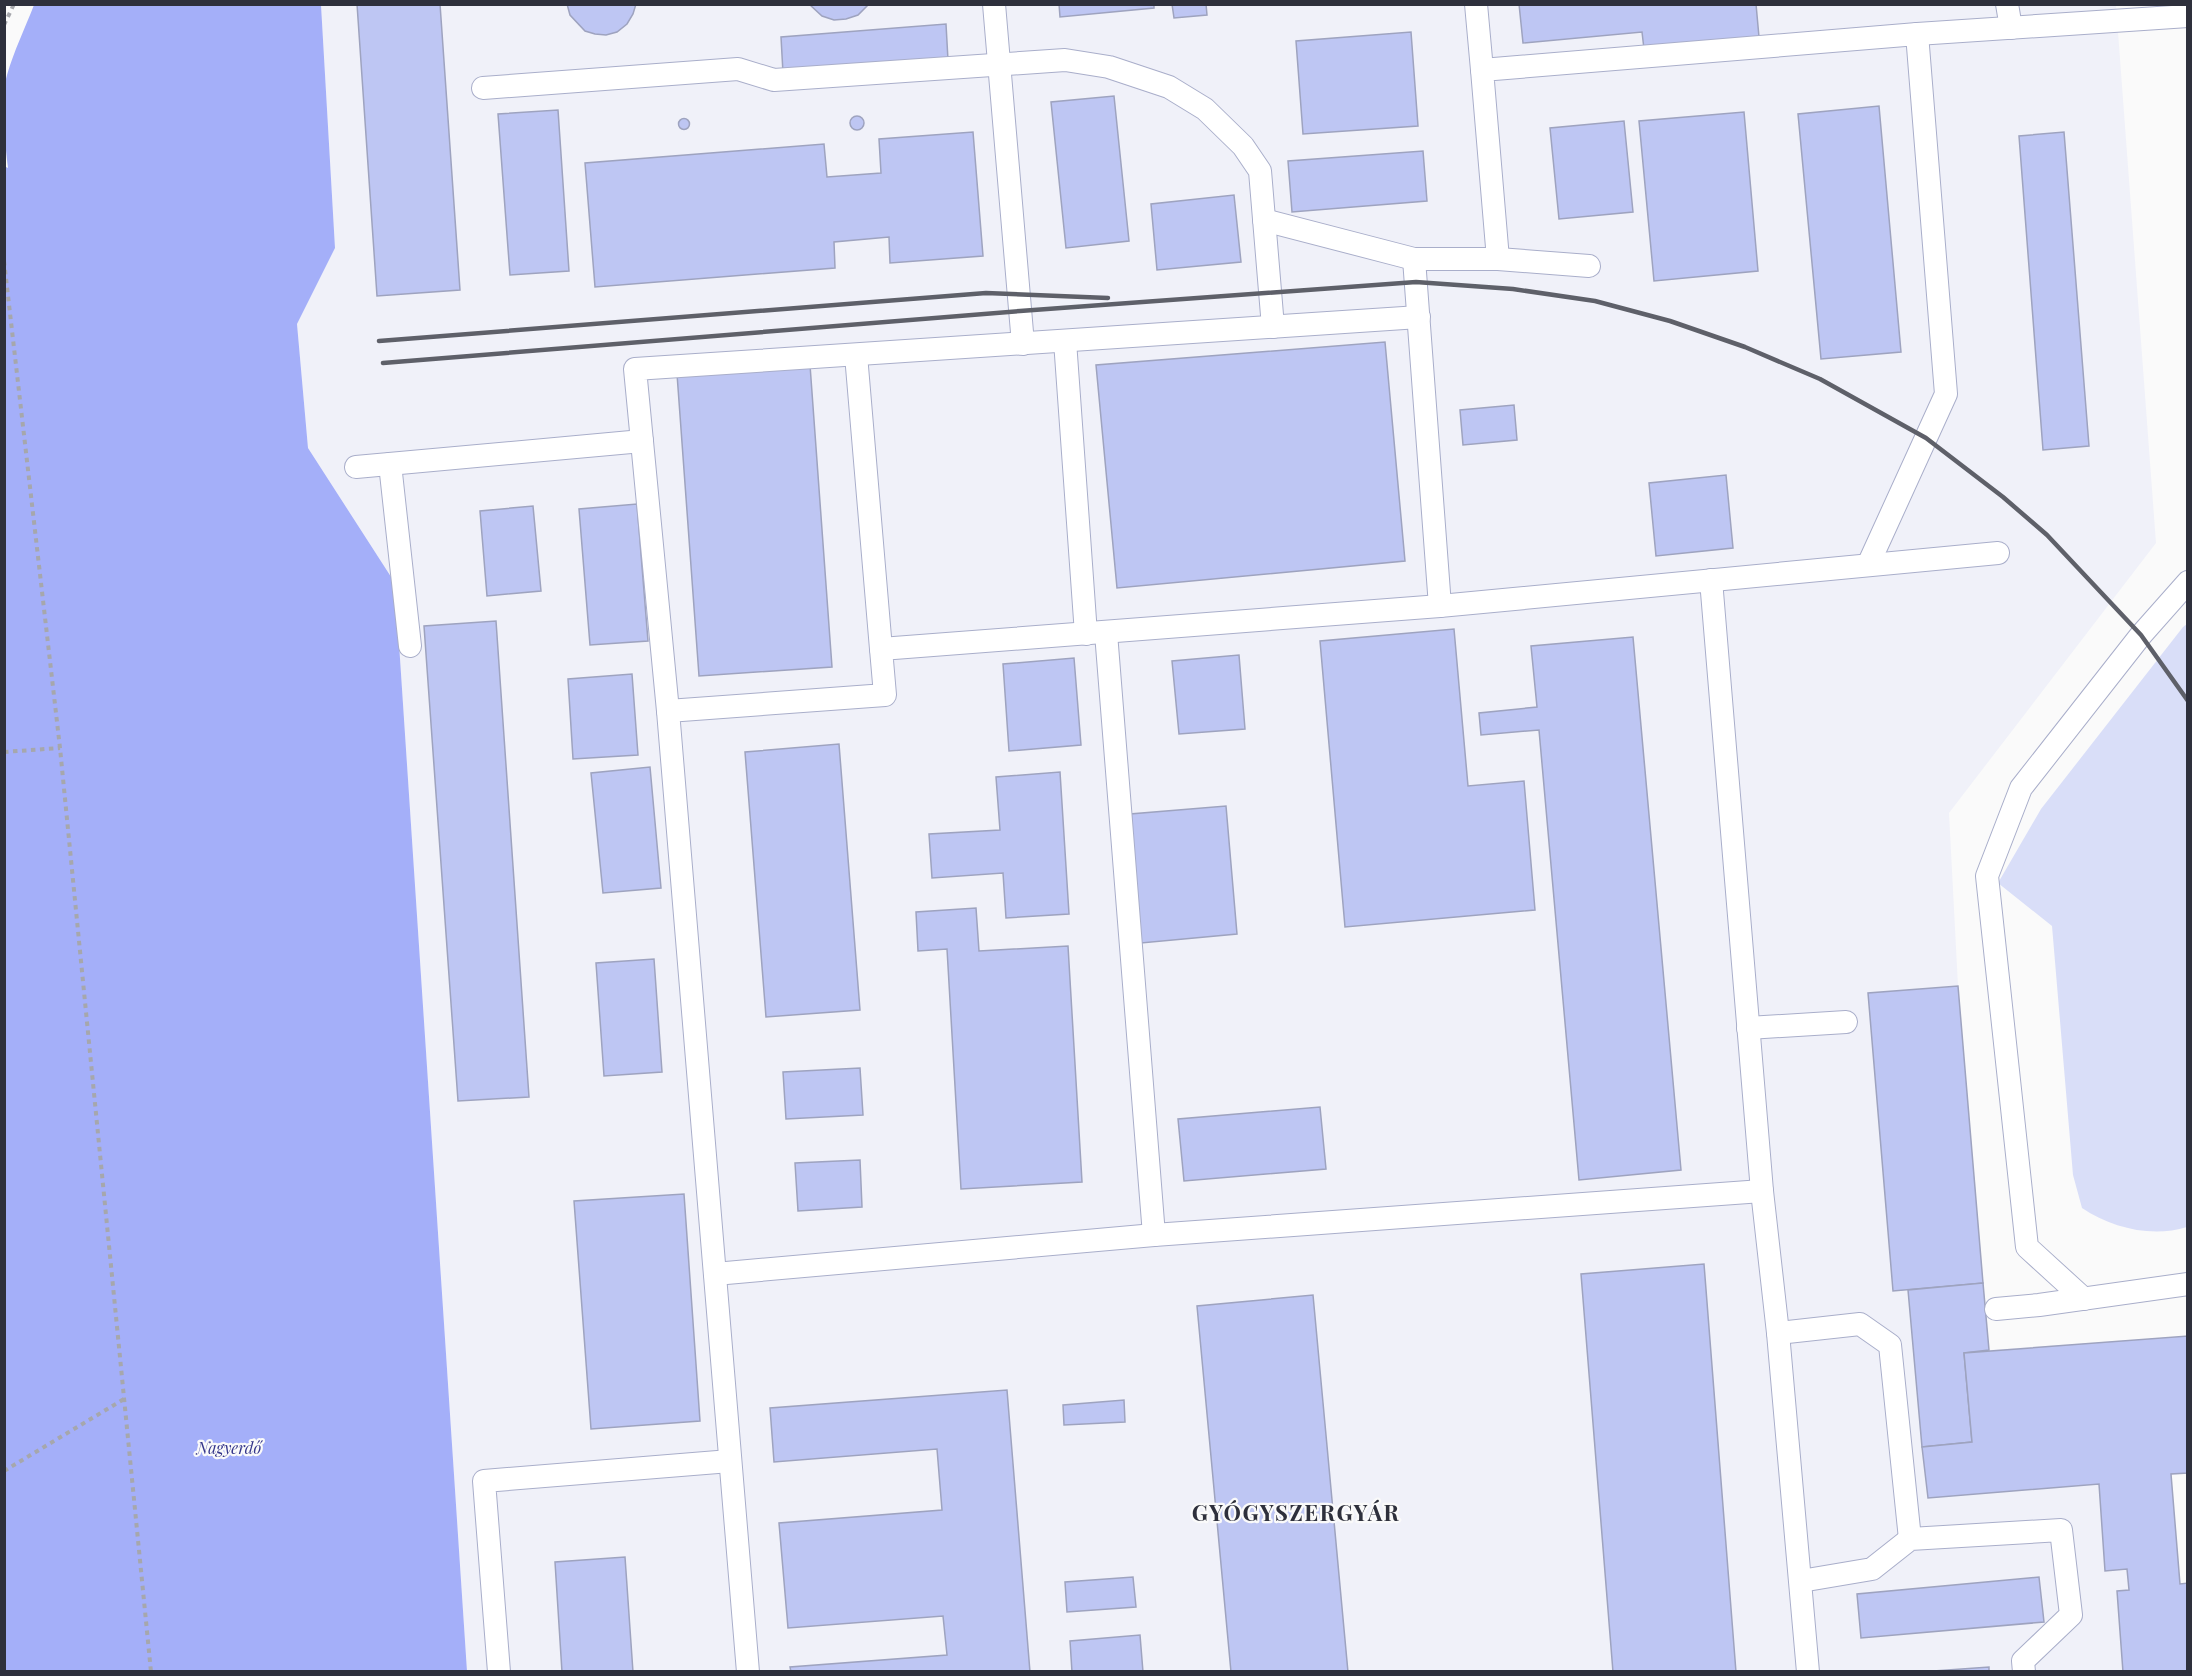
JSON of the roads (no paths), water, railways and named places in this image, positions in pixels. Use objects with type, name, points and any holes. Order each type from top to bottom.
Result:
[{"type":"lane","points":[[994,4],[1023,344]]},
{"type":"lane","points":[[1476,4],[1498,259]]},
{"type":"lane","points":[[2007,4],[2011,28]]},
{"type":"lane","points":[[1482,70],[1917,34],[2187,16]]},
{"type":"lane","points":[[1868,564],[1946,394],[1917,34]]},
{"type":"lane","points":[[483,88],[738,69],[774,80],[1065,60],[1109,67],[1169,87],[1205,109],[1242,146],[1260,171],[1273,327]]},
{"type":"lane","points":[[1264,220],[1414,259],[1498,259],[1589,266]]},
{"type":"lane","points":[[1414,259],[1440,606]]},
{"type":"lane","points":[[748,1671],[668,711],[635,369],[1419,317]]},
{"type":"lane","points":[[1065,341],[1096,633],[1154,1235]]},
{"type":"lane","points":[[668,711],[885,695],[856,355]]},
{"type":"lane","points":[[356,467],[642,441]]},
{"type":"lane","points":[[390,464],[410,646]]},
{"type":"lane","points":[[881,649],[1440,606],[1998,553]]},
{"type":"lane","points":[[1711,580],[1762,1191],[1778,1333],[1808,1671]]},
{"type":"lane","points":[[2084,1299],[2027,1247],[1987,876],[2021,788],[2141,634],[2187,582]]},
{"type":"lane","points":[[1748,1028],[1846,1022]]},
{"type":"lane","points":[[715,1274],[1154,1235],[1762,1191]]},
{"type":"lane","points":[[1996,1309],[2187,1284]]},
{"type":"lane","points":[[1778,1333],[1860,1324],[1890,1345],[1910,1539]]},
{"type":"lane","points":[[499,1671],[484,1481],[730,1461]]},
{"type":"lane","points":[[1801,1581],[1872,1569],[1910,1539],[2061,1530],[2071,1615],[2023,1660],[2024,1671]]},
{"type":"railway","points":[[383,363],[1020,311],[1416,282],[1513,289],[1595,301],[1670,321],[1745,347],[1820,379],[1926,438],[2003,497],[2047,535],[2141,635],[2188,701]]},
{"type":"railway","points":[[379,341],[986,293],[1108,298]]},
{"type":"district","name":"GYÓGYSZERGYÁR","points":[[1296,1513]]},
{"type":"park label","name":"Nagyerdő","points":[[229,1448]]}]
